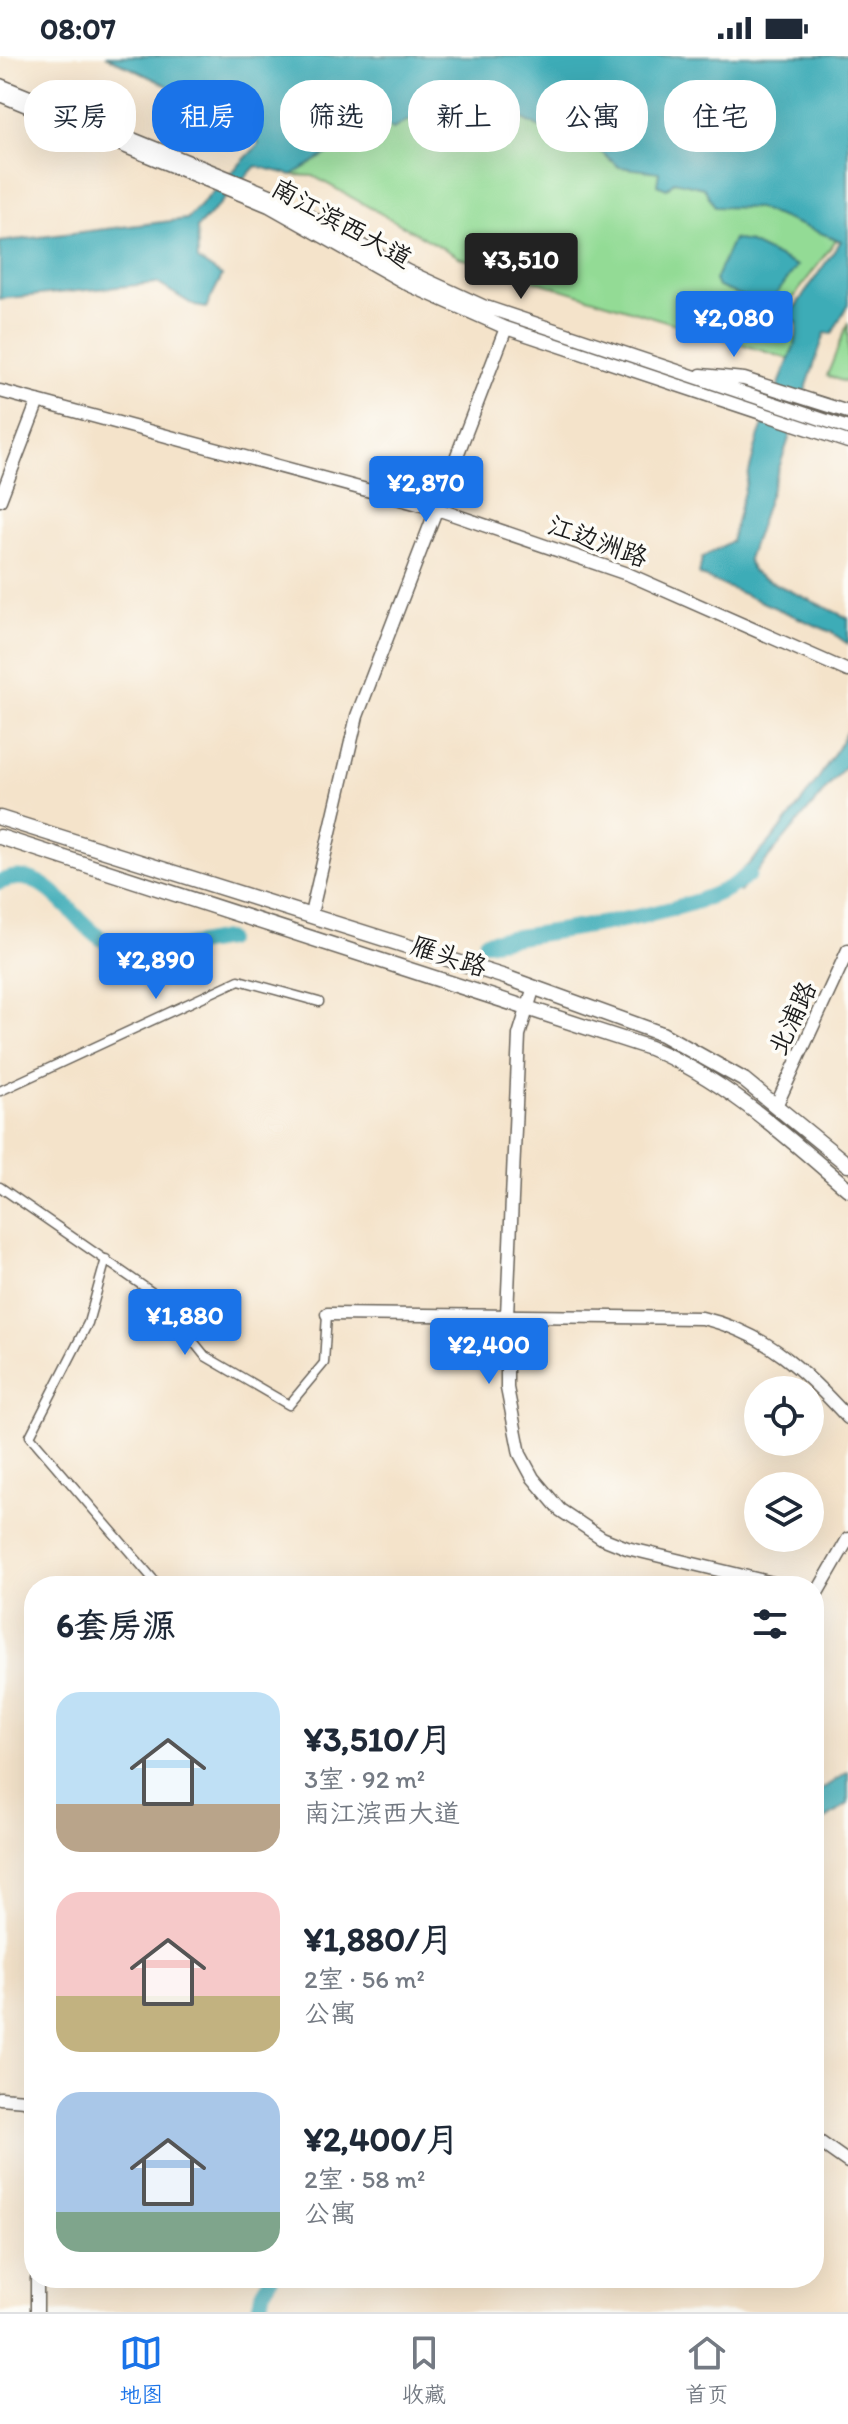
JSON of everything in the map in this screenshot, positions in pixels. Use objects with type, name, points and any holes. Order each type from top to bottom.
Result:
[{"type":"main road","name":"雁头路","points":[[0,818],[505,977],[533,990],[676,1040],[732,1072],[848,1165]]},
{"type":"main road","name":"雁头路","points":[[0,837],[635,1042],[694,1069],[748,1105],[848,1189]]},
{"type":"street","name":"南江滨西大道","points":[[0,85],[272,201],[464,298],[522,321],[686,374],[767,408]]},
{"type":"street","name":"南江滨西大道","points":[[0,95],[211,174]]},
{"type":"street","name":"南江滨西大道","points":[[272,201],[409,285],[506,328],[767,408],[801,412],[848,428]]},
{"type":"street","points":[[311,914],[357,716],[506,328]]},
{"type":"street","points":[[686,374],[732,377],[774,389],[801,412],[848,412]]},
{"type":"street","name":"江边洲路","points":[[0,391],[437,509],[630,575],[848,671]]},
{"type":"street","points":[[0,500],[38,401]]},
{"type":"street","name":"南江滨西大道","points":[[801,412],[848,442]]},
{"type":"street","name":"北浦路","points":[[776,1106],[848,950]]},
{"type":"street","points":[[0,1091],[239,980],[319,1002]]},
{"type":"street","points":[[533,990],[519,1035],[507,1315],[507,1388],[516,1443],[533,1478],[560,1510],[584,1528],[627,1548],[743,1576]]},
{"type":"street","points":[[0,1187],[156,1295],[205,1356],[289,1405],[324,1363],[327,1314],[686,1316],[719,1322],[758,1338],[790,1358],[848,1418]]},
{"type":"street","points":[[106,1259],[88,1323],[30,1436],[150,1576]]},
{"type":"street","points":[[824,1580],[848,1539]]},
{"type":"street","points":[[0,2098],[24,2100]]},
{"type":"street","points":[[824,2145],[848,2162]]},
{"type":"street","points":[[37,2288],[37,2312]]},
{"type":"green space","points":[[106,56],[762,56],[773,80],[664,80],[664,152],[776,152],[776,86],[848,243],[836,240],[786,308],[785,327],[796,341],[789,359],[461,258],[313,176],[292,175],[251,164],[256,152],[264,152],[264,80],[156,80]]},
{"type":"green space","points":[[848,322],[848,383],[827,376]]},
{"type":"water","points":[[106,56],[848,56],[848,304],[832,334],[825,333],[748,559],[752,571],[763,578],[848,618],[848,644],[831,632],[699,575],[702,558],[731,541],[758,438],[796,341],[797,322],[791,321],[793,310],[841,241],[757,208],[715,207],[704,188],[674,181],[667,189],[657,185],[659,172],[619,167],[601,152],[648,152],[648,80],[536,80],[536,126],[520,117],[520,80],[408,80],[408,121],[393,129],[392,80],[280,80],[280,152],[330,152],[292,175],[256,166],[197,228],[198,260],[222,276],[206,308],[195,306],[157,283],[0,299],[0,242],[187,219],[251,152],[264,152],[264,80],[156,80]]},
{"type":"water","points":[[733,239],[748,242],[797,266],[768,306],[718,287],[715,280]]},
{"type":"water","points":[[848,729],[848,763],[740,892],[730,881],[796,810]]},
{"type":"water","points":[[848,1772],[848,1804],[824,1820],[824,1788]]},
{"type":"waterway","points":[[486,942],[663,911],[728,889],[749,874]]},
{"type":"waterway","points":[[0,882],[18,878],[33,880],[48,888],[101,938],[129,950],[157,951],[226,939]]},
{"type":"waterway","points":[[258,2312],[265,2288]]}]
